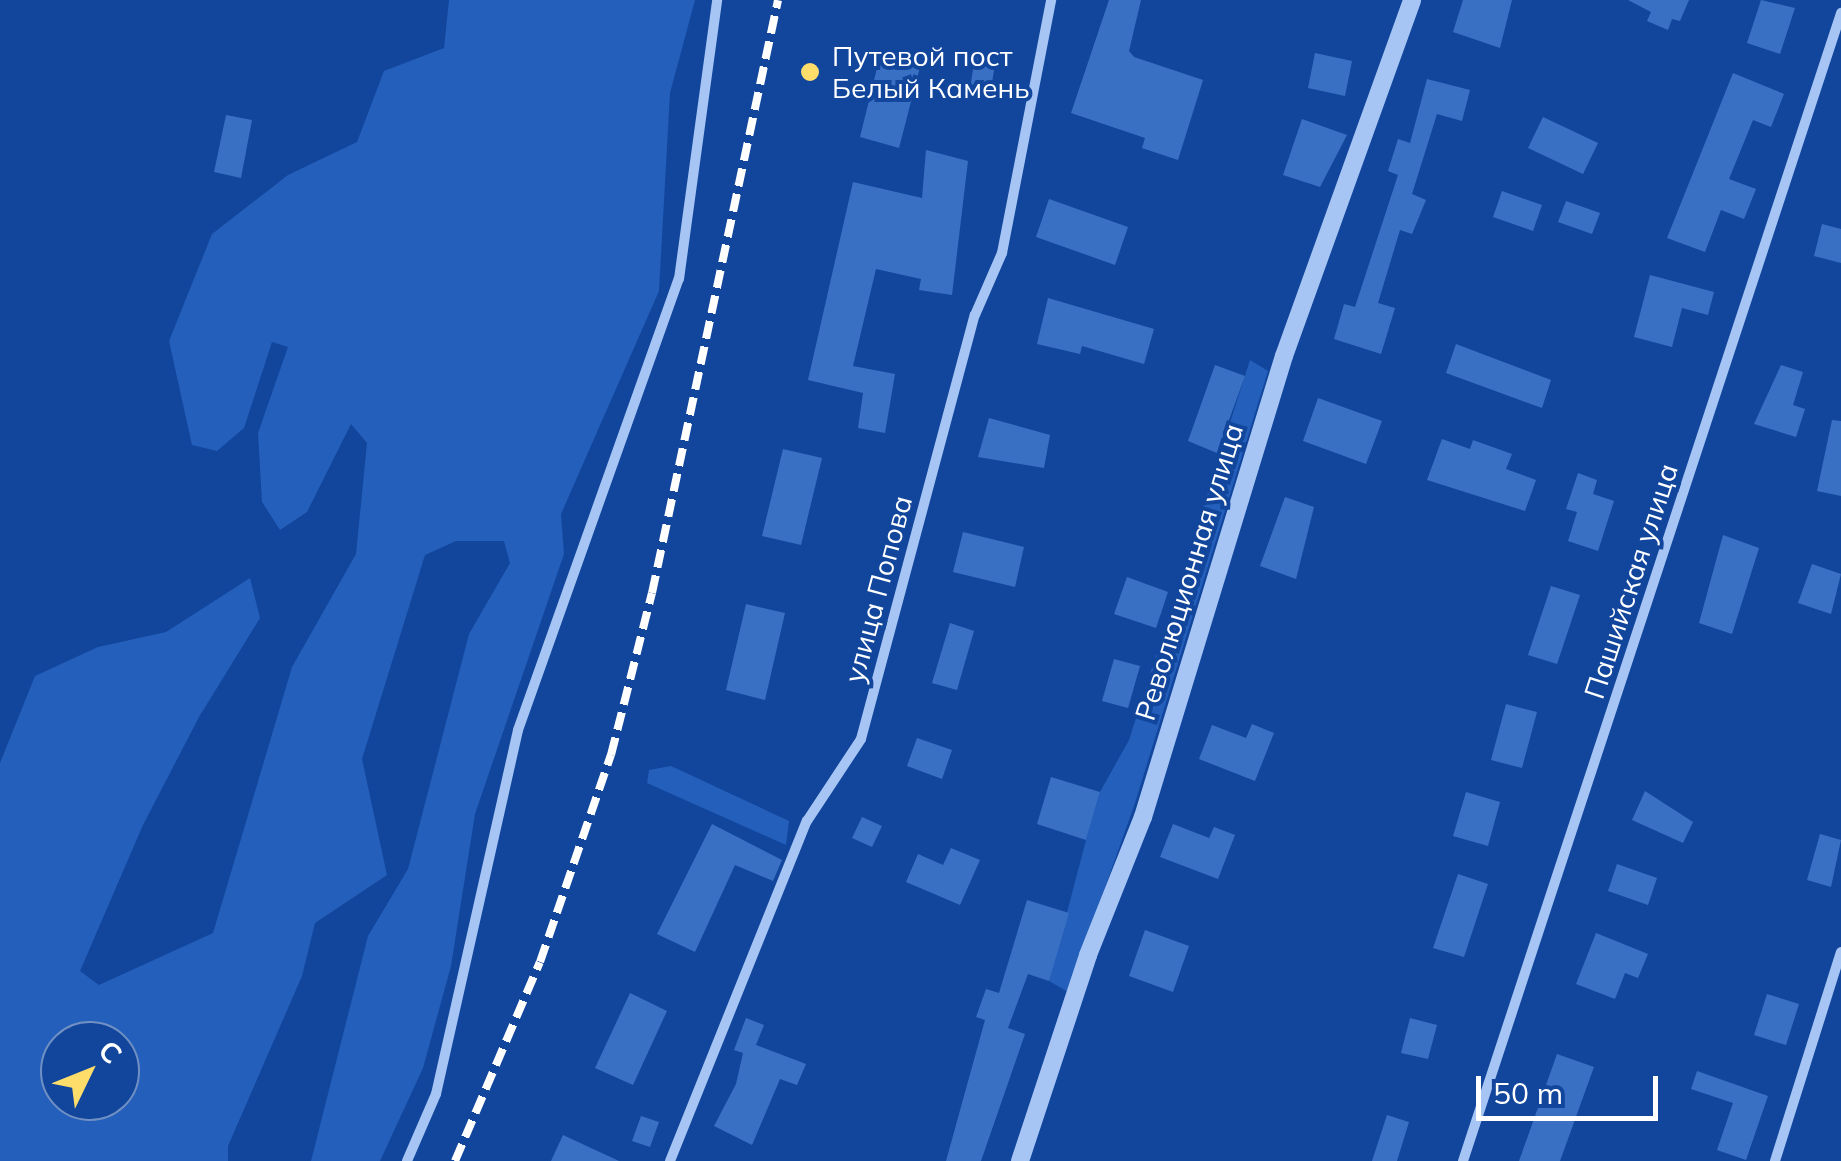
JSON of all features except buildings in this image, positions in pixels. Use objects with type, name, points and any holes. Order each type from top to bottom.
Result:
[{"type":"street","points":[[407,1161],[436,1094],[518,730],[679,279],[717,0]]},
{"type":"street","name":"улица Попова","points":[[670,1161],[806,822],[861,739],[975,315],[1002,253],[1051,0]]},
{"type":"street","name":"Революционная улица","points":[[1020,1161],[1088,955],[1143,817],[1284,356],[1412,0]]},
{"type":"street","name":"Пашийская улица","points":[[1462,1161],[1841,14]]},
{"type":"street","points":[[1775,1161],[1841,952]]},
{"type":"shaded area","points":[[449,0],[695,0],[670,93],[659,291],[561,514],[564,554],[475,814],[451,966],[423,1068],[380,1161],[311,1161],[368,936],[408,869],[469,634],[510,563],[504,541],[456,541],[425,555],[362,759],[387,875],[315,923],[302,976],[228,1146],[228,1161],[0,1161],[0,763],[35,676],[98,647],[166,632],[250,578],[260,618],[199,717],[143,825],[80,971],[99,985],[213,933],[292,667],[356,554],[367,443],[351,424],[307,512],[280,530],[262,502],[258,433],[288,347],[272,342],[244,428],[217,451],[192,445],[169,341],[212,234],[288,175],[357,142],[384,71],[444,48]]},
{"type":"shaded area","points":[[1250,360],[1268,371],[1135,803],[1068,992],[1049,981],[1086,840],[1100,792],[1129,740]]},
{"type":"shaded area","points":[[671,766],[789,821],[786,845],[647,783],[649,770]]},
{"type":"railway","points":[[455,1161],[540,962],[611,755],[652,593],[778,0]]},
{"type":"place","name":"Путевой пост Белый Камень","points":[[810,72]]}]
